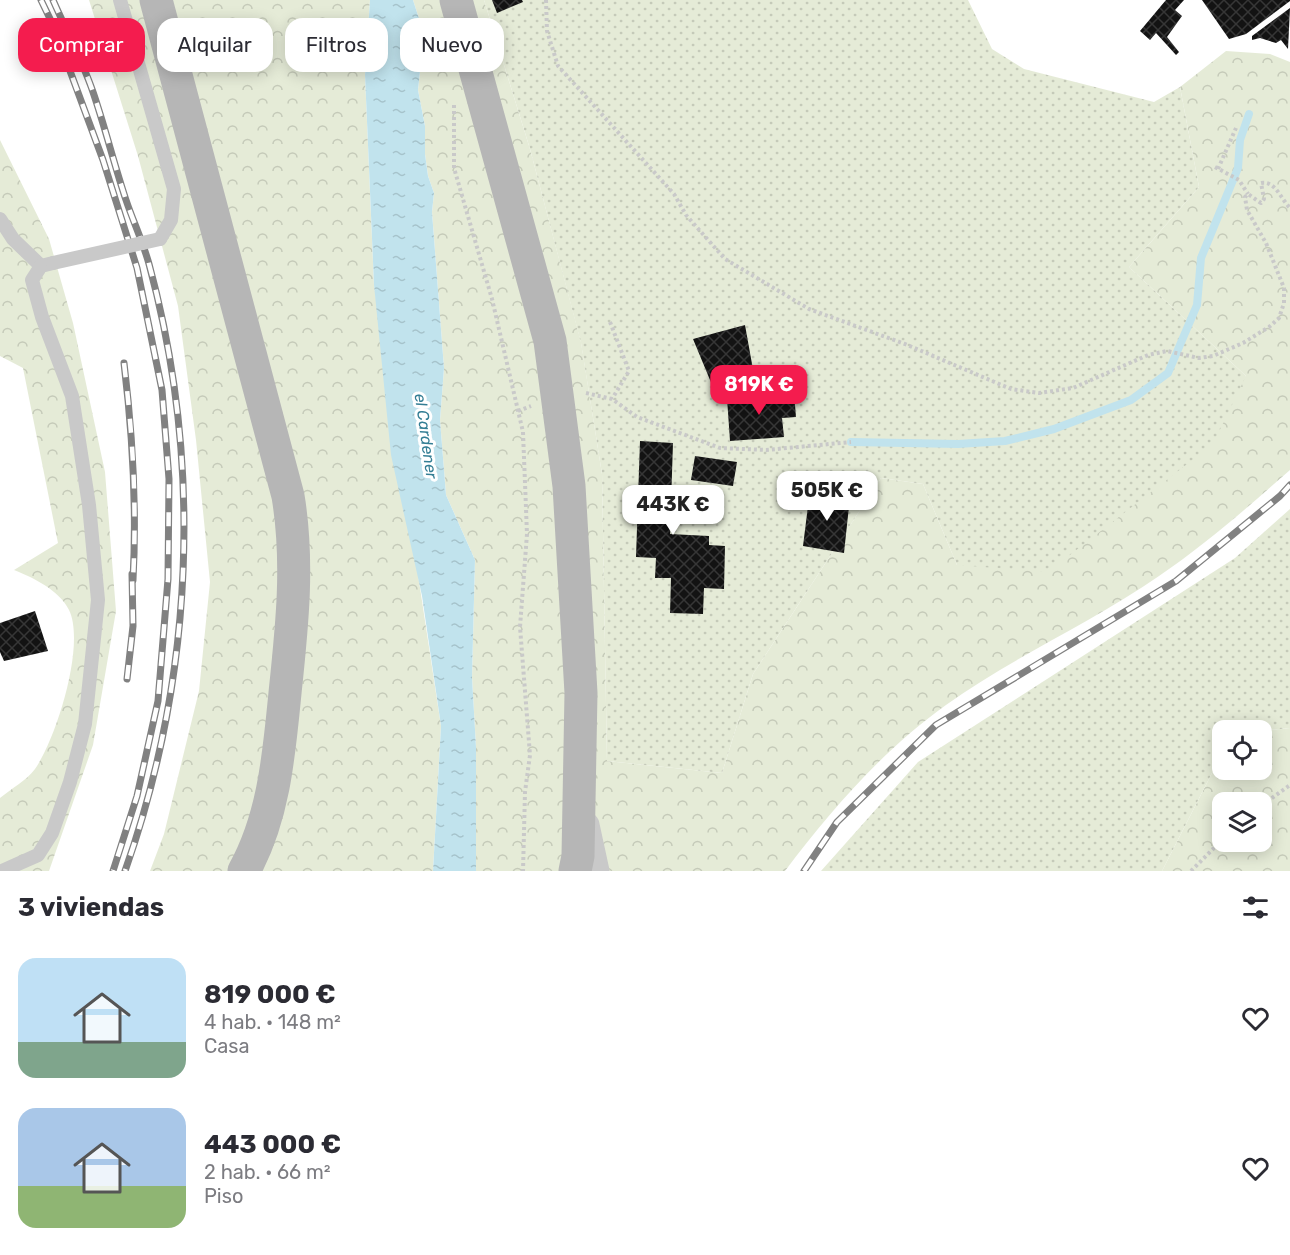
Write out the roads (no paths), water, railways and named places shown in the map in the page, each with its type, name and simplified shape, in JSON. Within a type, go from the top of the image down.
[{"type":"street","points":[[156,0],[288,496],[291,518],[294,599],[278,760],[262,828],[244,871]]},
{"type":"street","points":[[457,1],[550,341],[570,498],[581,693],[578,856],[575,871]]},
{"type":"street","points":[[579,797],[596,871]]},
{"type":"lane","points":[[32,871],[38,855],[52,833],[70,782],[85,724],[98,600],[89,505],[72,396],[42,316],[32,280],[47,265],[160,239],[171,220],[174,189],[120,0]]},
{"type":"lane","points":[[0,219],[13,239],[47,265]]},
{"type":"lane","points":[[2,871],[38,855]]},
{"type":"water","name":"el Cardener","points":[[370,0],[413,0],[419,18],[400,18],[400,72],[420,72],[418,90],[425,126],[425,154],[428,176],[434,193],[432,212],[444,368],[440,420],[446,495],[475,560],[472,677],[476,747],[476,871],[433,871],[441,726],[422,596],[391,455],[374,285],[365,75],[365,72],[388,72],[388,18],[369,18]]},
{"type":"waterway","points":[[851,442],[958,444],[1005,441],[1054,429],[1131,400],[1168,373],[1197,305],[1201,258],[1238,168],[1240,140],[1249,114]]},
{"type":"railway","points":[[41,0],[53,25],[103,160],[137,268],[162,390],[169,479],[168,579],[158,701],[137,796],[113,871]]},
{"type":"railway","points":[[53,0],[89,80],[126,200],[147,256],[166,339],[178,415],[183,492],[183,569],[177,646],[165,722],[148,797],[125,871]]},
{"type":"railway","points":[[124,363],[133,472],[135,525],[133,580]]},
{"type":"railway","points":[[804,871],[837,822],[936,725],[1176,581],[1280,496],[1290,485]]},
{"type":"railway","points":[[127,679],[133,626],[132,574]]}]
